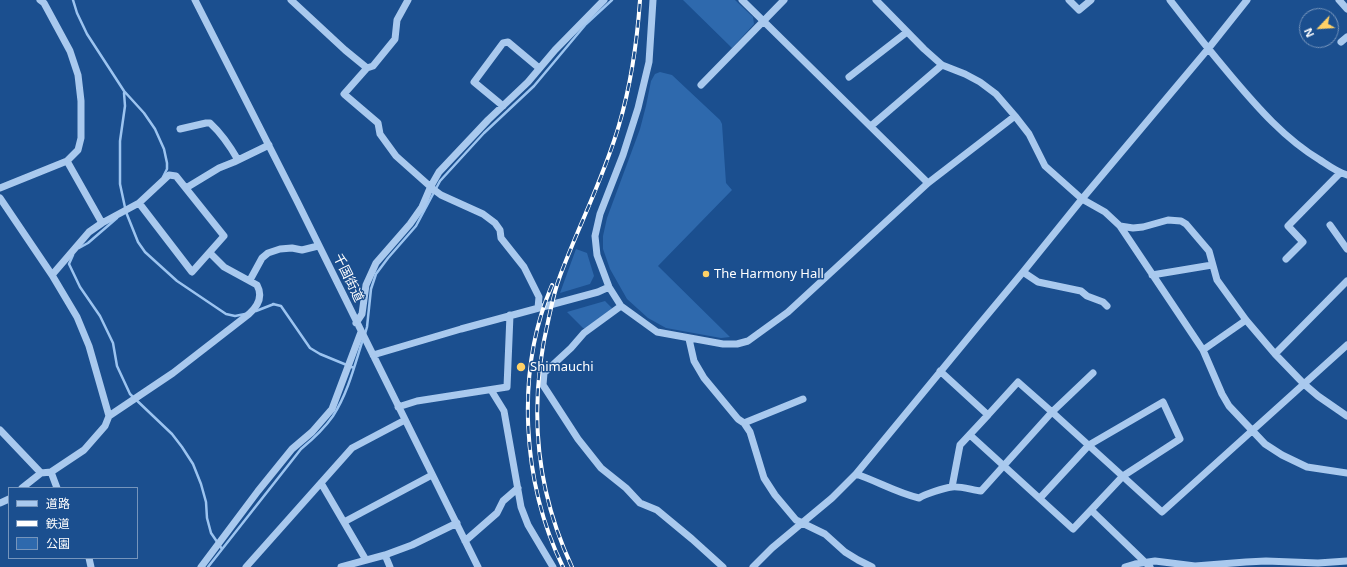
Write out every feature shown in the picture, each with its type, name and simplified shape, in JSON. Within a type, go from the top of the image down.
[{"type":"street","points":[[0,188],[67,161],[78,150],[81,138],[81,101],[78,74],[70,51],[44,3],[40,0]]},
{"type":"street","name":"千国街道","points":[[195,0],[478,567]]},
{"type":"street","points":[[291,0],[345,50],[367,68]]},
{"type":"street","points":[[408,0],[397,20],[395,39],[373,66],[367,68],[344,94],[378,122],[380,134],[396,156],[441,195],[483,214],[495,222],[500,230],[501,238],[524,267],[539,297],[538,308]]},
{"type":"street","points":[[356,323],[362,314],[366,285],[376,263],[410,224],[422,207],[434,189],[439,172],[488,120],[528,82],[555,50],[604,0]]},
{"type":"street","points":[[653,0],[649,62],[638,108],[623,155],[600,214],[595,236],[597,255],[609,287],[621,306],[657,332],[723,344],[737,344],[748,341],[788,312],[928,183],[1015,116]]},
{"type":"street","points":[[742,0],[928,183]]},
{"type":"street","points":[[701,85],[784,0]]},
{"type":"street","points":[[876,0],[942,65],[966,74],[996,94],[1030,134],[1045,166],[1082,198],[1105,212],[1120,226],[1203,350],[1222,394],[1229,406],[1265,444],[1282,455],[1307,467],[1347,473]]},
{"type":"street","points":[[1069,0],[1079,10],[1091,0]]},
{"type":"street","points":[[1170,0],[1208,49],[1256,105],[1308,153],[1344,174],[1288,226],[1303,242],[1286,260]]},
{"type":"street","points":[[753,567],[772,548],[832,498],[856,474],[940,371],[1024,272],[1082,198],[1208,49],[1247,0]]},
{"type":"street","points":[[1339,0],[1347,9]]},
{"type":"street","points":[[849,78],[907,32]]},
{"type":"street","points":[[503,106],[474,82],[503,42],[508,42],[539,68]]},
{"type":"street","points":[[871,126],[942,65]]},
{"type":"street","points":[[180,129],[210,123],[220,132],[238,160]]},
{"type":"street","points":[[186,188],[219,168],[269,146]]},
{"type":"street","points":[[67,161],[102,223]]},
{"type":"street","points":[[52,275],[89,232],[102,223],[139,203],[168,175],[176,176],[224,236],[192,272],[139,203]]},
{"type":"street","points":[[0,198],[52,275],[77,317],[87,340],[109,416]]},
{"type":"street","points":[[1120,226],[1133,228],[1143,227],[1168,220],[1181,221],[1186,224],[1209,251],[1217,280],[1246,320],[1275,354],[1304,384],[1318,396],[1347,416]]},
{"type":"street","points":[[1330,225],[1347,249]]},
{"type":"street","points":[[250,280],[262,258],[268,253],[280,249],[292,248],[302,250],[318,246]]},
{"type":"street","points":[[23,487],[41,473],[51,472],[84,450],[105,426],[109,416],[173,374],[256,308],[259,302],[260,290],[257,285],[224,266],[210,253]]},
{"type":"street","points":[[1152,275],[1212,265]]},
{"type":"street","points":[[1024,272],[1038,282],[1081,291],[1087,296],[1103,302],[1107,306]]},
{"type":"street","points":[[1275,354],[1347,281]]},
{"type":"street","points":[[373,356],[510,315],[598,292],[609,287]]},
{"type":"street","points":[[621,306],[584,333],[571,348],[544,373],[543,385],[578,440],[601,468],[626,488],[640,503],[656,510],[692,539],[723,567]]},
{"type":"street","points":[[398,407],[417,401],[507,387],[510,315]]},
{"type":"street","points":[[1203,350],[1246,320]]},
{"type":"street","points":[[201,567],[258,491],[292,449],[312,432],[332,409],[363,336]]},
{"type":"street","points":[[689,338],[694,361],[704,378],[738,419],[744,423],[750,432],[764,478],[774,495],[796,520],[825,534],[845,552],[872,567]]},
{"type":"street","points":[[952,487],[960,445],[1018,382],[1162,512],[1347,345]]},
{"type":"street","points":[[940,371],[988,415]]},
{"type":"street","points":[[856,474],[918,498],[928,493],[952,487],[981,491],[1052,412],[1093,373]]},
{"type":"street","points":[[492,390],[504,411],[521,507],[528,525],[553,567]]},
{"type":"street","points":[[744,423],[803,399]]},
{"type":"street","points":[[970,435],[1073,528],[1123,476],[1180,439],[1163,402],[1089,445],[1040,498]]},
{"type":"street","points":[[249,566],[352,448],[405,420]]},
{"type":"street","points":[[0,430],[41,473]]},
{"type":"street","points":[[51,472],[57,487]]},
{"type":"street","points":[[344,522],[432,474]]},
{"type":"street","points":[[321,484],[366,560]]},
{"type":"street","points":[[465,541],[497,513],[503,501],[518,488]]},
{"type":"street","points":[[1091,510],[1148,565]]},
{"type":"street","points":[[341,567],[385,555],[412,545],[457,523]]},
{"type":"street","points":[[385,555],[390,567]]},
{"type":"street","points":[[1125,567],[1134,564],[1148,565],[1155,561],[1195,566],[1266,561],[1318,563],[1347,561]]},
{"type":"green space","points":[[683,0],[735,0],[753,17],[754,24],[732,48]]},
{"type":"green space","points":[[660,72],[672,75],[720,120],[722,124],[726,183],[732,190],[658,266],[730,337],[721,338],[666,328],[648,318],[627,299],[610,269],[603,249],[603,236],[607,218],[640,129],[651,81],[655,74]]},
{"type":"green space","points":[[576,249],[587,253],[594,276],[590,284],[560,293]]},
{"type":"green space","points":[[605,301],[612,308],[610,313],[586,329],[583,328],[567,312]]},
{"type":"waterway","points":[[73,0],[77,13],[87,34],[124,91],[144,113],[155,129],[164,149],[167,163],[167,169],[163,177]]},
{"type":"waterway","points":[[365,334],[371,289],[376,274],[416,226],[440,181],[484,133],[534,86],[586,24],[612,0]]},
{"type":"waterway","points":[[124,93],[125,106],[120,141],[120,184],[126,212],[138,242],[145,252],[177,281],[226,314],[235,316],[245,314]]},
{"type":"waterway","points":[[79,248],[88,243],[117,218]]},
{"type":"waterway","points":[[73,255],[69,264],[80,287],[100,316],[113,343],[117,366],[130,394],[172,434],[193,464],[206,502],[207,518],[211,533],[222,549]]},
{"type":"waterway","points":[[256,311],[273,304],[281,306],[310,348],[320,354],[354,368]]},
{"type":"waterway","points":[[208,567],[301,449],[318,434],[333,416],[347,388],[363,339]]},
{"type":"railway","points":[[572,567],[559,537],[549,506],[542,475],[538,444],[538,381],[542,349],[557,286],[567,257],[599,182],[619,125],[633,63],[640,0]]},
{"type":"railway","points":[[552,285],[540,318],[532,354],[528,390],[528,427],[532,464],[539,500],[549,534],[563,567]]},
{"type":"place","name":"The Harmony Hall","points":[[706,274]]},
{"type":"place","name":"Shimauchi","points":[[521,367]]}]
